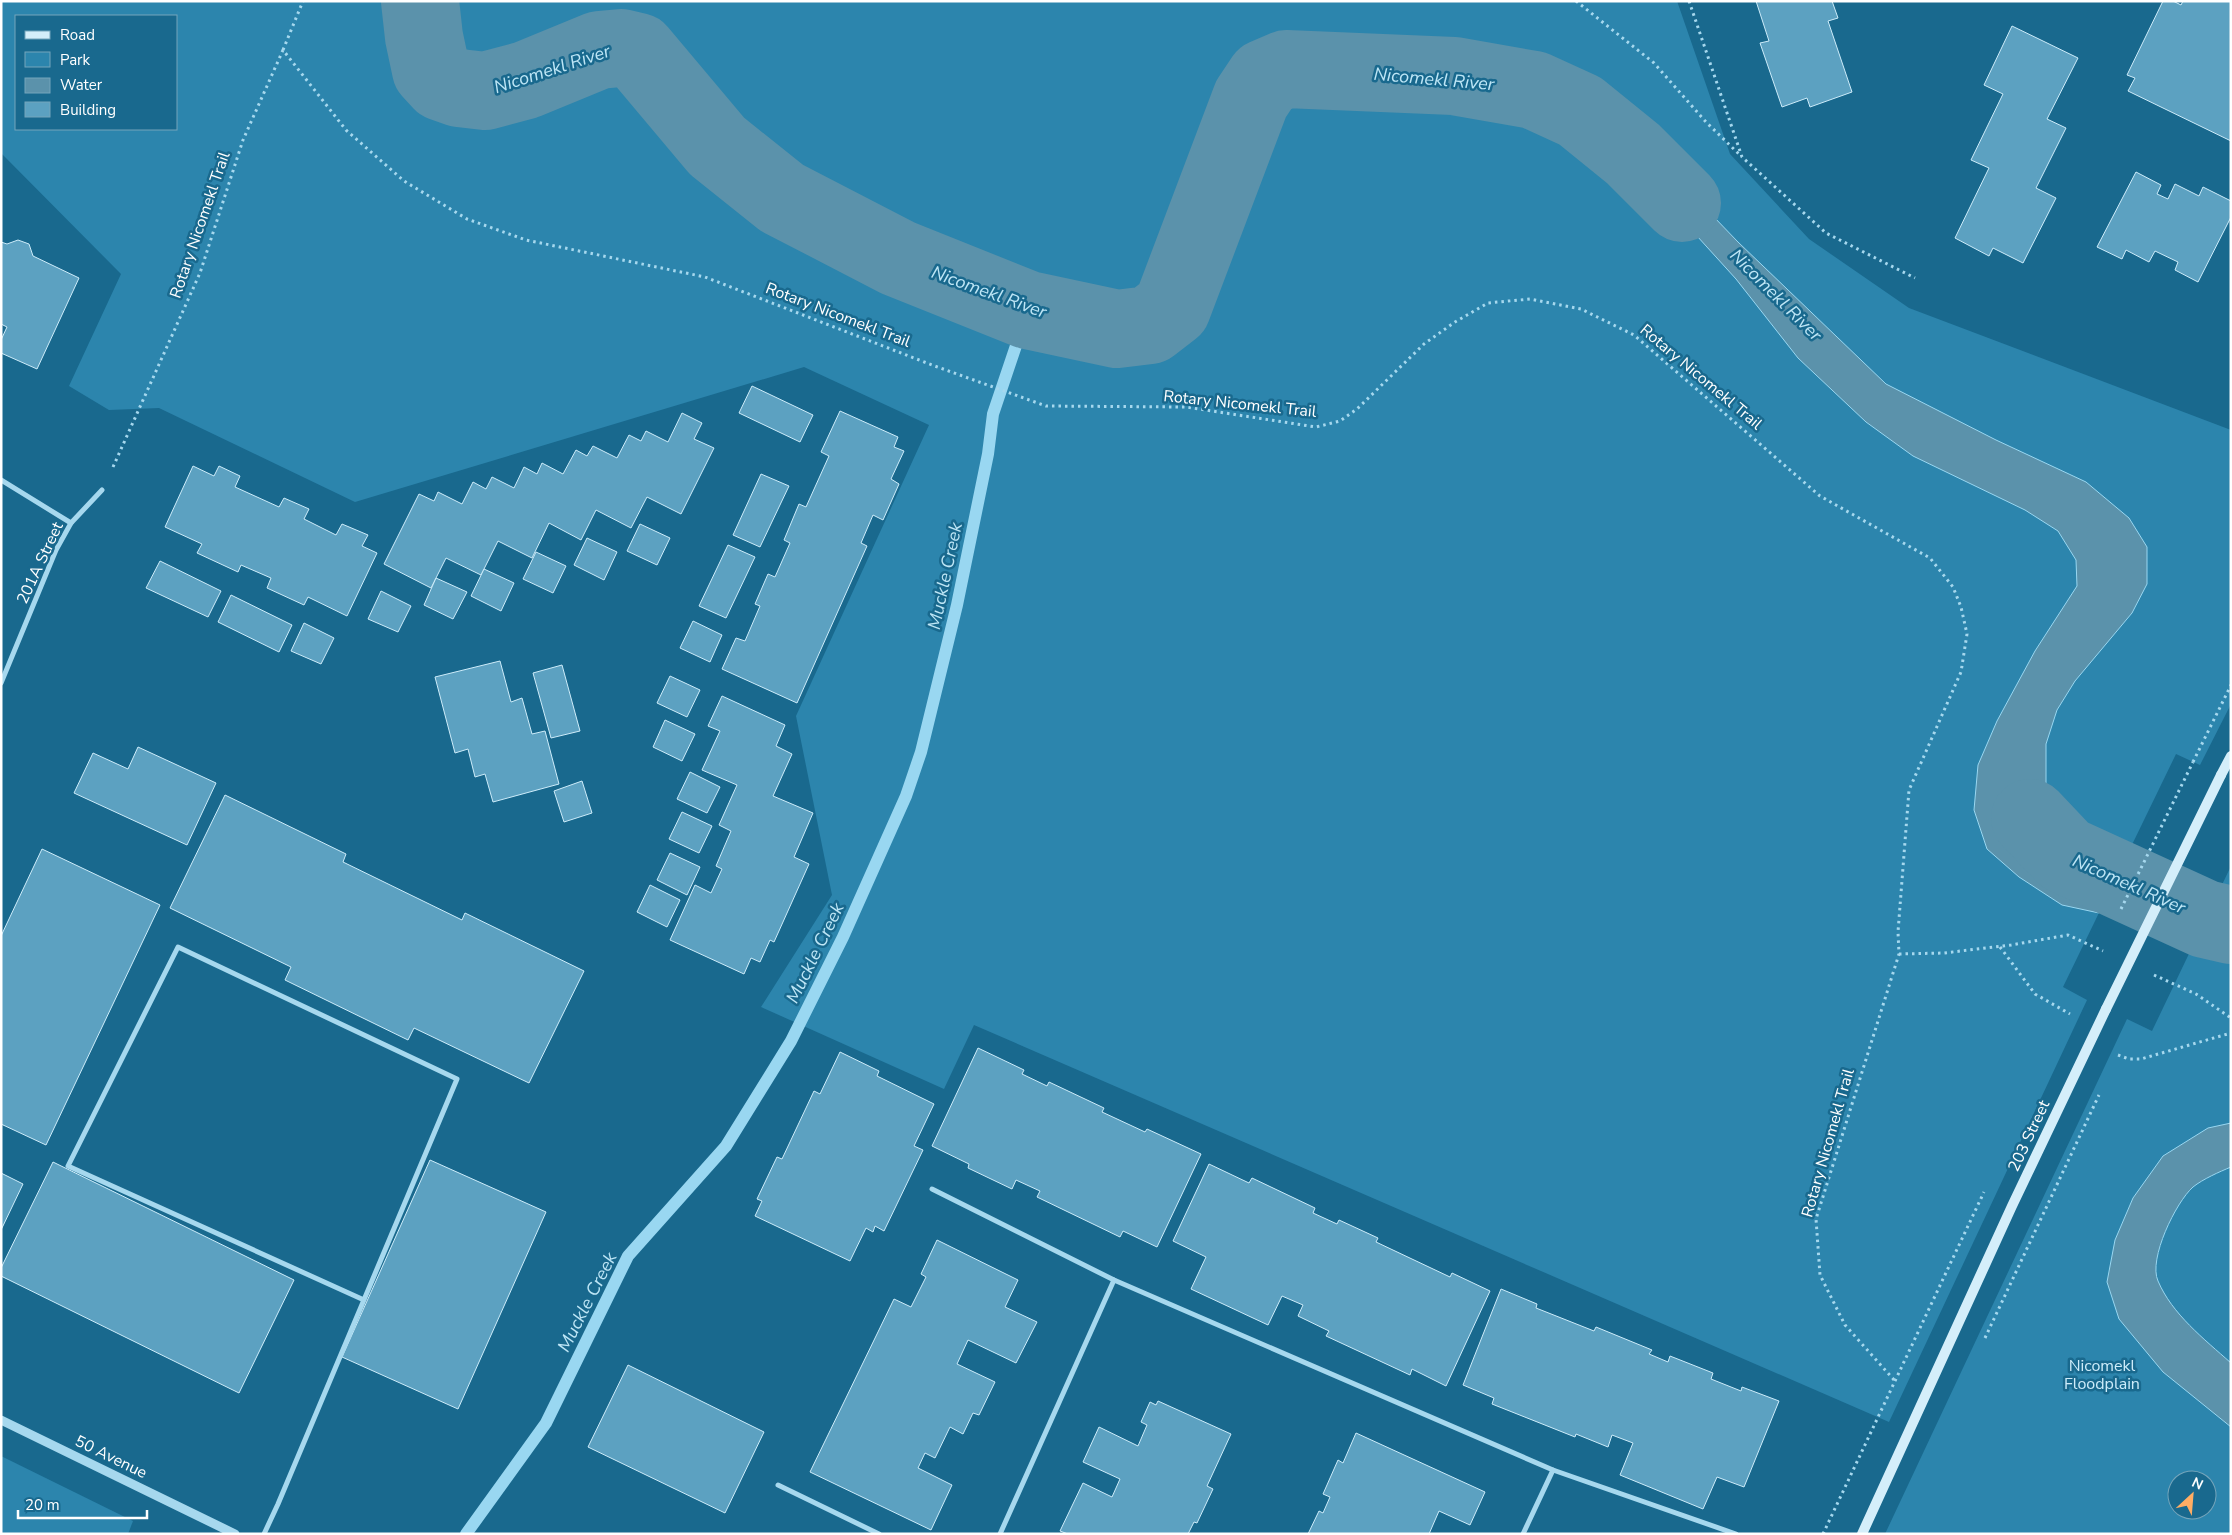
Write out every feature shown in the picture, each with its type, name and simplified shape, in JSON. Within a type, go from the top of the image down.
[{"type":"main road","name":"203 Street","points":[[1862,1534],[2012,1206],[2106,1009],[2231,756]]},
{"type":"street","points":[[1,480],[71,523]]},
{"type":"street","name":"201A Street","points":[[1,683],[56,550],[71,523],[102,490]]},
{"type":"street","points":[[264,1534],[364,1300],[457,1079],[178,947],[68,1166],[364,1300]]},
{"type":"street","points":[[932,1189],[1114,1280],[1554,1470],[1736,1534]]},
{"type":"street","points":[[1000,1534],[1114,1280]]},
{"type":"street","name":"50 Avenue","points":[[1,1420],[236,1534]]},
{"type":"street","points":[[1523,1534],[1554,1470]]},
{"type":"street","points":[[778,1485],[878,1534]]},
{"type":"path","name":"Rotary Nicomekl Trail","points":[[102,490],[200,273],[243,140],[303,1]]},
{"type":"path","points":[[1576,1],[1654,63],[1706,122],[1826,233],[1915,278]]},
{"type":"path","points":[[1689,1],[1742,157]]},
{"type":"path","name":"Rotary Nicomekl Trail","points":[[283,50],[346,130],[404,181],[467,219],[526,240],[705,277],[932,365],[1046,406],[1186,407],[1316,427],[1340,421],[1358,409],[1424,344],[1455,322],[1488,303],[1530,299],[1581,309],[1634,335],[1820,496],[1930,558],[1953,587],[1961,607],[1967,634],[1960,672],[1910,790],[1898,932],[1899,954],[1816,1218],[1820,1275],[1845,1325],[1894,1381]]},
{"type":"path","points":[[2117,918],[2231,685]]},
{"type":"path","points":[[1899,954],[1944,953],[2068,935]]},
{"type":"path","points":[[2100,952],[2104,944]]},
{"type":"path","points":[[2000,946],[2036,994],[2070,1014]]},
{"type":"path","points":[[2066,1023],[2073,1008]]},
{"type":"path","points":[[2118,1055],[2129,1059],[2142,1059],[2231,1033]]},
{"type":"path","points":[[2114,1064],[2122,1046]]},
{"type":"path","points":[[1983,1344],[2101,1091]]},
{"type":"path","points":[[1823,1534],[1988,1184]]},
{"type":"green space","points":[[1,1],[1677,1],[1730,154],[1809,239],[1909,308],[2231,430],[2231,704],[2200,765],[2176,754],[2063,987],[2087,1000],[1889,1422],[974,1025],[944,1089],[761,1007],[832,895],[796,716],[929,425],[804,367],[355,502],[159,408],[109,410],[69,386],[121,274],[1,153]]},
{"type":"green space","name":"Nicomekl Floodplain","points":[[2231,866],[2231,1534],[1885,1534],[2127,1019],[2152,1031]]},
{"type":"green space","points":[[1,1456],[133,1521],[128,1534],[1,1534]]},
{"type":"water","points":[[1609,108],[1738,242],[1886,384],[1996,440],[2086,482],[2129,518],[2147,547],[2147,584],[2132,613],[2075,681],[2057,710],[2046,744],[2046,785],[2061,822],[2090,846],[2124,861],[2099,913],[2062,905],[2019,877],[1987,849],[1974,810],[1978,765],[1997,721],[2035,651],[2077,586],[2076,560],[2058,531],[2025,510],[1913,456],[1866,422],[1798,358],[1736,279],[1658,193],[1602,139]]},
{"type":"water","points":[[2218,892],[2231,896],[2231,954],[2194,943]]},
{"type":"water","points":[[2231,1123],[2231,1167],[2201,1181],[2186,1194],[2165,1231],[2157,1259],[2156,1271],[2158,1281],[2164,1293],[2180,1315],[2231,1363],[2231,1427],[2163,1372],[2119,1319],[2107,1282],[2115,1240],[2133,1198],[2163,1156],[2208,1128]]},
{"type":"pier","points":[[2126,859],[2127,862],[2101,914],[2098,915]]},
{"type":"pier","points":[[2219,890],[2193,945],[2192,942],[2203,917],[2216,891]]},
{"type":"building","points":[[1756,1],[1832,1],[1838,18],[1828,21],[1852,92],[1810,107],[1807,98],[1782,107],[1760,43],[1769,41]]},
{"type":"building","points":[[2163,1],[2173,1],[2181,5],[2183,1],[2231,1],[2231,141],[2128,91],[2135,78],[2127,75]]},
{"type":"building","points":[[2012,26],[2078,58],[2047,119],[2066,128],[2036,188],[2056,198],[2023,263],[1993,248],[1989,256],[1955,238],[1989,168],[1971,160],[2003,94],[1984,85]]},
{"type":"building","points":[[2136,172],[2161,185],[2157,194],[2168,199],[2175,184],[2199,196],[2203,187],[2231,201],[2231,217],[2198,282],[2175,270],[2178,262],[2155,251],[2149,262],[2126,250],[2122,259],[2097,247]]},
{"type":"building","points":[[18,240],[29,244],[33,256],[79,278],[37,369],[1,353],[1,340],[7,327],[1,324],[1,242],[7,244]]},
{"type":"building","points":[[752,386],[813,415],[800,442],[739,413]]},
{"type":"building","points":[[840,411],[898,437],[894,447],[904,451],[891,479],[899,484],[883,520],[873,515],[861,543],[867,546],[797,703],[722,669],[736,638],[745,641],[760,606],[755,604],[768,574],[775,577],[790,543],[784,540],[799,504],[806,507],[829,456],[821,452]]},
{"type":"building","points":[[682,413],[702,423],[694,439],[714,448],[681,514],[647,497],[631,528],[596,510],[581,540],[549,523],[532,558],[498,541],[481,575],[446,558],[431,588],[384,564],[419,494],[434,501],[438,492],[462,504],[473,482],[486,489],[492,477],[514,488],[524,467],[537,474],[542,463],[563,474],[576,450],[587,456],[593,446],[617,458],[629,435],[641,441],[646,431],[668,442]]},
{"type":"building","points":[[193,466],[214,476],[219,466],[240,476],[235,487],[279,507],[284,498],[309,509],[304,519],[336,535],[342,524],[368,535],[362,546],[377,553],[347,616],[308,597],[304,605],[267,588],[271,578],[241,565],[238,572],[197,553],[202,544],[165,527]]},
{"type":"building","points":[[761,474],[789,486],[760,547],[733,535]]},
{"type":"building","points":[[640,524],[670,538],[657,565],[627,551]]},
{"type":"building","points":[[587,538],[617,552],[604,580],[574,565]]},
{"type":"building","points":[[728,545],[755,557],[726,618],[699,606]]},
{"type":"building","points":[[536,552],[566,566],[553,593],[523,579]]},
{"type":"building","points":[[160,561],[221,591],[208,617],[146,588]]},
{"type":"building","points":[[484,569],[514,583],[501,611],[471,596]]},
{"type":"building","points":[[436,578],[467,592],[453,619],[424,605]]},
{"type":"building","points":[[381,591],[411,606],[398,632],[368,619]]},
{"type":"building","points":[[231,595],[292,625],[279,652],[218,622]]},
{"type":"building","points":[[693,621],[722,635],[710,662],[680,648]]},
{"type":"building","points":[[304,623],[334,638],[321,664],[291,651]]},
{"type":"building","points":[[500,661],[511,702],[522,698],[532,734],[545,731],[559,784],[493,802],[485,774],[475,777],[468,749],[455,753],[435,677]]},
{"type":"building","points":[[562,665],[580,731],[551,738],[533,673]]},
{"type":"building","points":[[670,676],[700,690],[687,717],[657,703]]},
{"type":"building","points":[[722,696],[785,725],[776,746],[792,754],[773,796],[813,813],[794,857],[809,864],[774,942],[770,940],[760,962],[751,958],[744,974],[670,940],[695,885],[711,893],[722,869],[716,866],[731,831],[719,825],[737,785],[702,770],[720,731],[708,726]]},
{"type":"building","points":[[665,720],[695,734],[682,761],[653,747]]},
{"type":"building","points":[[138,747],[216,783],[187,845],[74,793],[93,753],[128,769]]},
{"type":"building","points":[[690,772],[720,787],[707,813],[677,799]]},
{"type":"building","points":[[582,781],[592,813],[564,822],[554,791]]},
{"type":"building","points":[[225,795],[346,854],[343,862],[462,920],[465,913],[584,971],[529,1083],[414,1028],[408,1040],[285,980],[291,967],[170,908]]},
{"type":"building","points":[[682,812],[712,826],[699,853],[669,839]]},
{"type":"building","points":[[42,849],[160,905],[46,1145],[1,1124],[1,936]]},
{"type":"building","points":[[670,853],[700,867],[687,895],[657,880]]},
{"type":"building","points":[[650,885],[680,900],[667,927],[637,912]]},
{"type":"building","points":[[978,1048],[1024,1070],[1022,1074],[1047,1086],[1049,1082],[1104,1108],[1102,1112],[1145,1132],[1147,1129],[1201,1154],[1157,1247],[1123,1231],[1120,1237],[1037,1197],[1040,1191],[1016,1180],[1012,1189],[968,1168],[969,1164],[932,1146]]},
{"type":"building","points":[[840,1052],[879,1071],[877,1076],[934,1104],[914,1146],[923,1150],[884,1231],[875,1226],[873,1232],[866,1228],[850,1261],[755,1216],[762,1201],[757,1199],[777,1157],[782,1159],[814,1091],[820,1094]]},
{"type":"building","points":[[430,1160],[546,1212],[458,1409],[342,1357]]},
{"type":"building","points":[[53,1162],[294,1280],[239,1393],[1,1276],[1,1268]]},
{"type":"building","points":[[1209,1164],[1249,1183],[1252,1178],[1315,1208],[1313,1213],[1337,1224],[1339,1220],[1378,1238],[1376,1242],[1450,1277],[1452,1273],[1490,1291],[1446,1386],[1412,1369],[1410,1375],[1326,1336],[1329,1331],[1298,1316],[1303,1305],[1282,1296],[1268,1325],[1191,1289],[1206,1257],[1173,1241]]},
{"type":"building","points":[[1,1173],[23,1184],[1,1230]]},
{"type":"building","points":[[937,1240],[1018,1280],[1005,1307],[1037,1322],[1016,1363],[968,1340],[957,1364],[995,1382],[979,1415],[973,1413],[963,1434],[950,1427],[935,1458],[925,1453],[918,1468],[952,1485],[931,1530],[810,1472],[894,1299],[911,1307],[926,1277],[921,1274]]},
{"type":"building","points":[[1501,1289],[1537,1304],[1536,1308],[1594,1331],[1596,1327],[1652,1350],[1649,1354],[1668,1362],[1670,1356],[1713,1373],[1711,1379],[1741,1391],[1742,1387],[1779,1401],[1744,1487],[1717,1477],[1703,1509],[1620,1475],[1633,1443],[1612,1435],[1608,1447],[1576,1434],[1575,1437],[1492,1404],[1494,1398],[1463,1385]]},
{"type":"building","points":[[628,1365],[764,1432],[725,1513],[588,1447]]},
{"type":"building","points":[[1158,1401],[1231,1434],[1207,1486],[1213,1489],[1197,1523],[1194,1522],[1188,1534],[1068,1534],[1060,1531],[1083,1483],[1112,1497],[1120,1479],[1083,1462],[1099,1427],[1138,1446],[1147,1425],[1141,1422],[1150,1402],[1156,1405]]},
{"type":"building","points":[[1356,1433],[1485,1492],[1470,1525],[1439,1511],[1429,1534],[1308,1534],[1319,1511],[1323,1513],[1330,1497],[1323,1494],[1338,1460],[1343,1463]]},
{"type":"waterway","name":"Nicomekl River","points":[[420,1],[424,37],[431,70],[442,82],[459,88],[485,91],[526,80],[599,50],[621,48],[638,52],[717,146],[782,198],[898,258],[1028,310],[1117,329],[1150,325],[1172,308],[1251,99],[1265,78],[1286,69],[1454,76],[1534,90],[1580,111],[1633,154],[1682,203]]},
{"type":"waterway","name":"Muckle Creek","points":[[466,1534],[546,1423],[628,1256],[726,1146],[791,1041],[843,937],[906,796],[921,752],[957,605],[988,454],[993,414],[1028,310]]},
{"type":"waterway","name":"Nicomekl River","points":[[2030,818],[2065,855],[2205,919],[2231,925]]}]
